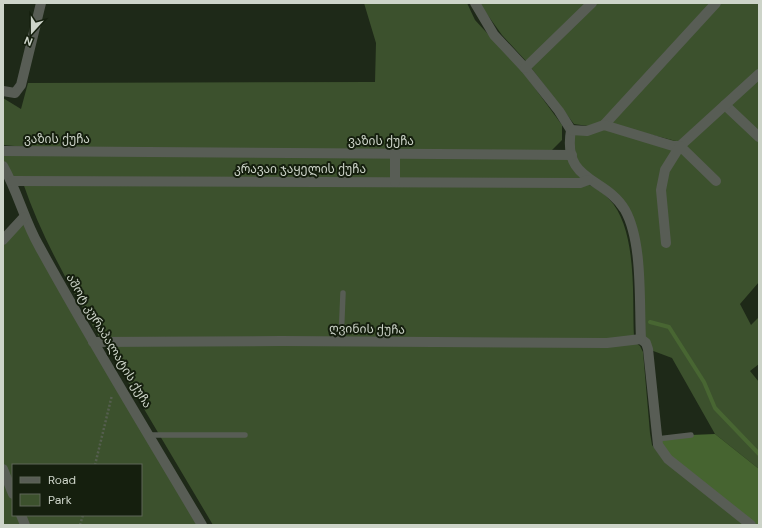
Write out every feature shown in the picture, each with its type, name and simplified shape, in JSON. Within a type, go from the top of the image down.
[{"type":"street","points":[[3,91],[15,93],[21,85],[42,3]]},
{"type":"street","points":[[475,3],[494,35],[525,68],[559,111],[571,130],[569,145],[581,173],[588,180],[600,186],[615,197],[631,224],[638,260],[641,339],[646,343],[648,349],[658,445],[668,459],[751,525]]},
{"type":"street","points":[[525,68],[592,3]]},
{"type":"street","points":[[604,126],[716,3]]},
{"type":"street","points":[[666,243],[661,190],[665,170],[680,146],[759,74]]},
{"type":"street","points":[[725,105],[759,137]]},
{"type":"street","points":[[571,130],[586,130],[604,126],[673,146],[680,146],[716,181]]},
{"type":"street","name":"ვაზის ქუჩა","points":[[3,151],[572,155]]},
{"type":"street","points":[[395,154],[395,182]]},
{"type":"street","name":"აშოტ კურაპალატის ქუჩა","points":[[3,166],[12,181],[24,217],[37,244],[93,342],[202,525]]},
{"type":"street","name":"კრავაი ჯაყელის ქუჩა","points":[[12,181],[580,183],[588,180]]},
{"type":"street","points":[[3,240],[24,217]]},
{"type":"street","name":"ღვინის ქუჩა","points":[[93,342],[341,341],[608,343],[641,339]]},
{"type":"street","points":[[3,469],[12,492]]},
{"type":"lane","points":[[341,341],[343,293]]},
{"type":"lane","points":[[149,435],[245,435]]},
{"type":"lane","points":[[657,439],[691,435]]},
{"type":"path","points":[[95,464],[116,379]]},
{"type":"green space","points":[[364,3],[467,3],[475,20],[523,72],[562,125],[562,140],[552,150],[49,149],[3,145],[3,98],[21,109],[28,83],[375,82],[376,43]]},
{"type":"green space","points":[[479,3],[759,3],[759,282],[740,304],[751,325],[759,317],[759,364],[750,371],[759,382],[759,469],[715,434],[672,358],[648,349],[631,224],[600,186],[583,182],[600,191],[609,199],[618,212],[625,228],[632,265],[634,337],[602,340],[101,340],[48,244],[23,183],[12,181],[3,166],[3,151],[571,155],[571,130],[604,125],[680,142],[601,122],[588,126],[574,124],[526,61],[502,35]]},
{"type":"green space","points":[[24,217],[202,525],[3,525],[3,240]]},
{"type":"green space","points":[[636,343],[640,346],[643,352],[652,445],[662,458],[745,525],[213,525],[106,345]]},
{"type":"green space","points":[[715,434],[759,469],[759,525],[751,525],[668,459],[657,439]]},
{"type":"waterway","points":[[650,322],[669,327],[704,382],[715,408],[759,454]]}]
